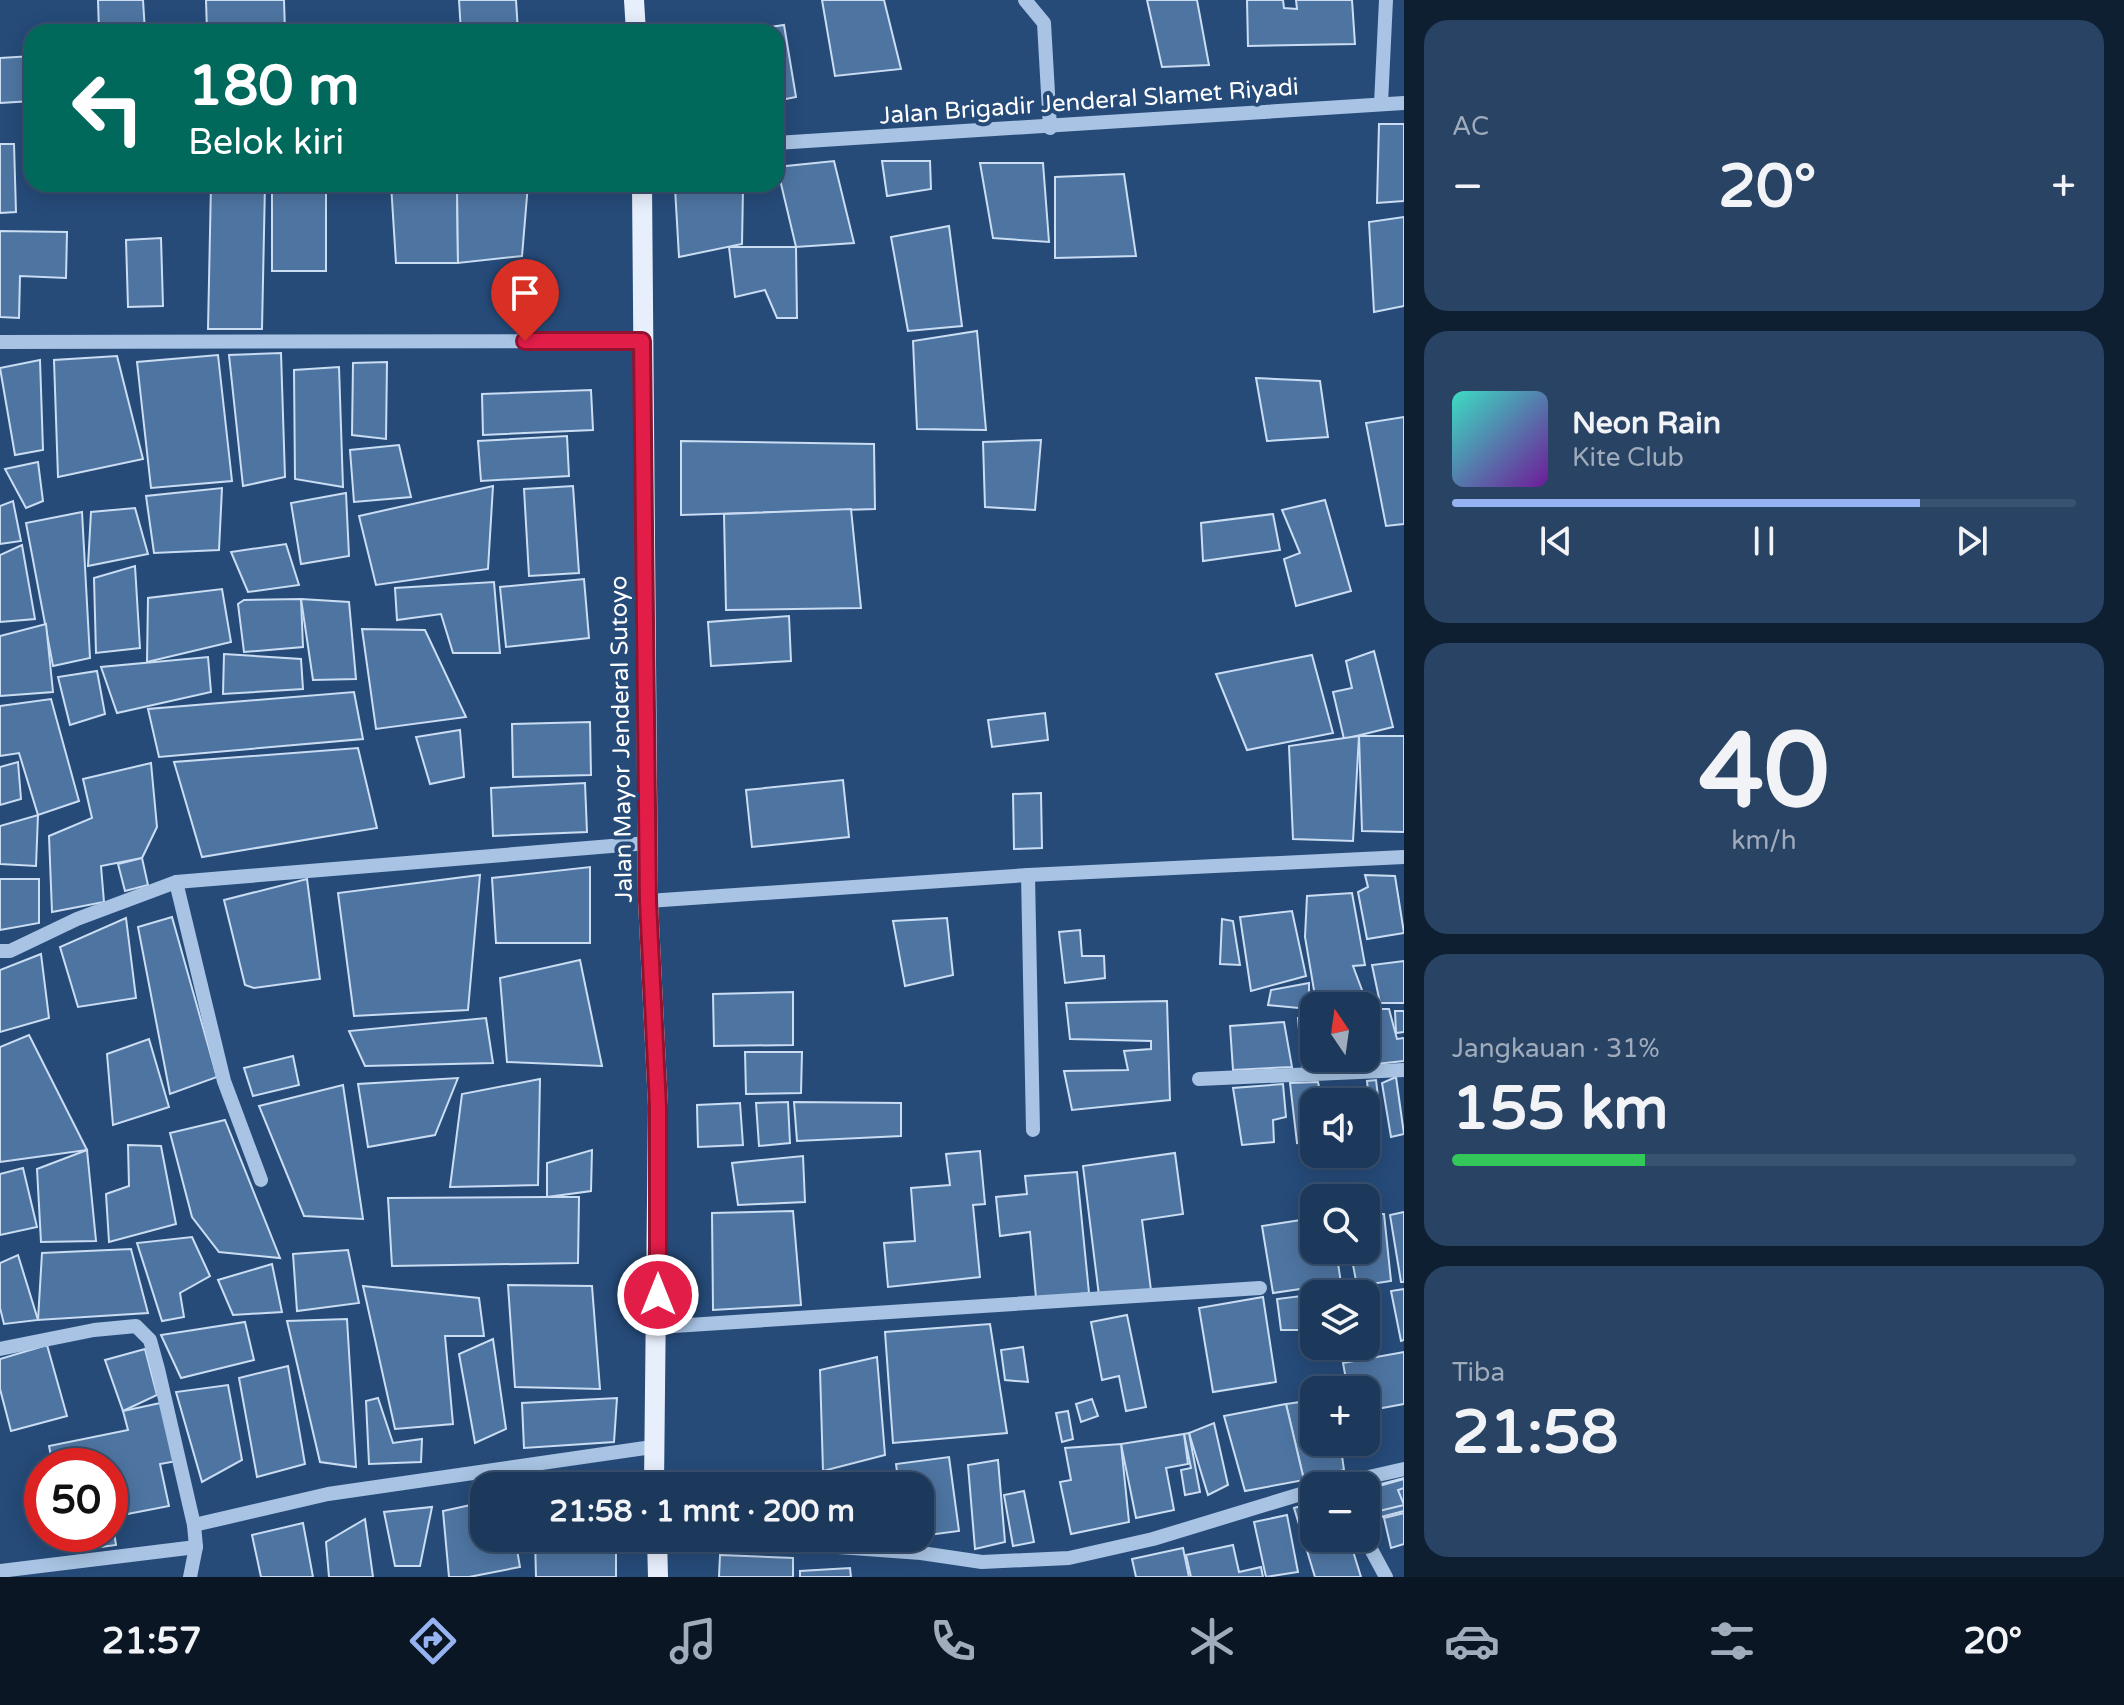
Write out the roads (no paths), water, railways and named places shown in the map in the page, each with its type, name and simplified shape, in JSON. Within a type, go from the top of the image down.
[{"type":"main road","points":[[634,0],[636,24]]},
{"type":"main road","name":"Jalan Mayor Jenderal Sutoyo","points":[[642,192],[648,901],[658,1106],[658,1327],[653,1472]]},
{"type":"main road","points":[[657,1552],[658,1577]]},
{"type":"street","points":[[1025,0],[1044,23],[1050,128]]},
{"type":"street","points":[[1381,104],[1386,0]]},
{"type":"street","name":"Jalan Brigadir Jenderal Slamet Riyadi","points":[[784,143],[1050,128],[1404,103]]},
{"type":"street","points":[[0,342],[642,341]]},
{"type":"street","points":[[0,951],[10,951],[77,919],[176,882],[648,843]]},
{"type":"street","points":[[648,901],[1028,875],[1404,857]]},
{"type":"street","points":[[1028,875],[1033,1130]]},
{"type":"street","points":[[176,882],[224,1081],[261,1180]]},
{"type":"street","points":[[1199,1079],[1404,1070]]},
{"type":"street","points":[[658,1327],[1260,1288]]},
{"type":"street","points":[[0,1349],[94,1330],[136,1326],[150,1340],[194,1525],[196,1547],[190,1577]]},
{"type":"street","points":[[194,1525],[328,1494],[652,1447]]},
{"type":"street","points":[[1380,1475],[1404,1469]]},
{"type":"street","points":[[907,1552],[982,1562],[1069,1558],[1153,1539],[1300,1494]]},
{"type":"street","points":[[0,1571],[196,1547]]},
{"type":"street","points":[[1373,1552],[1386,1577]]}]
